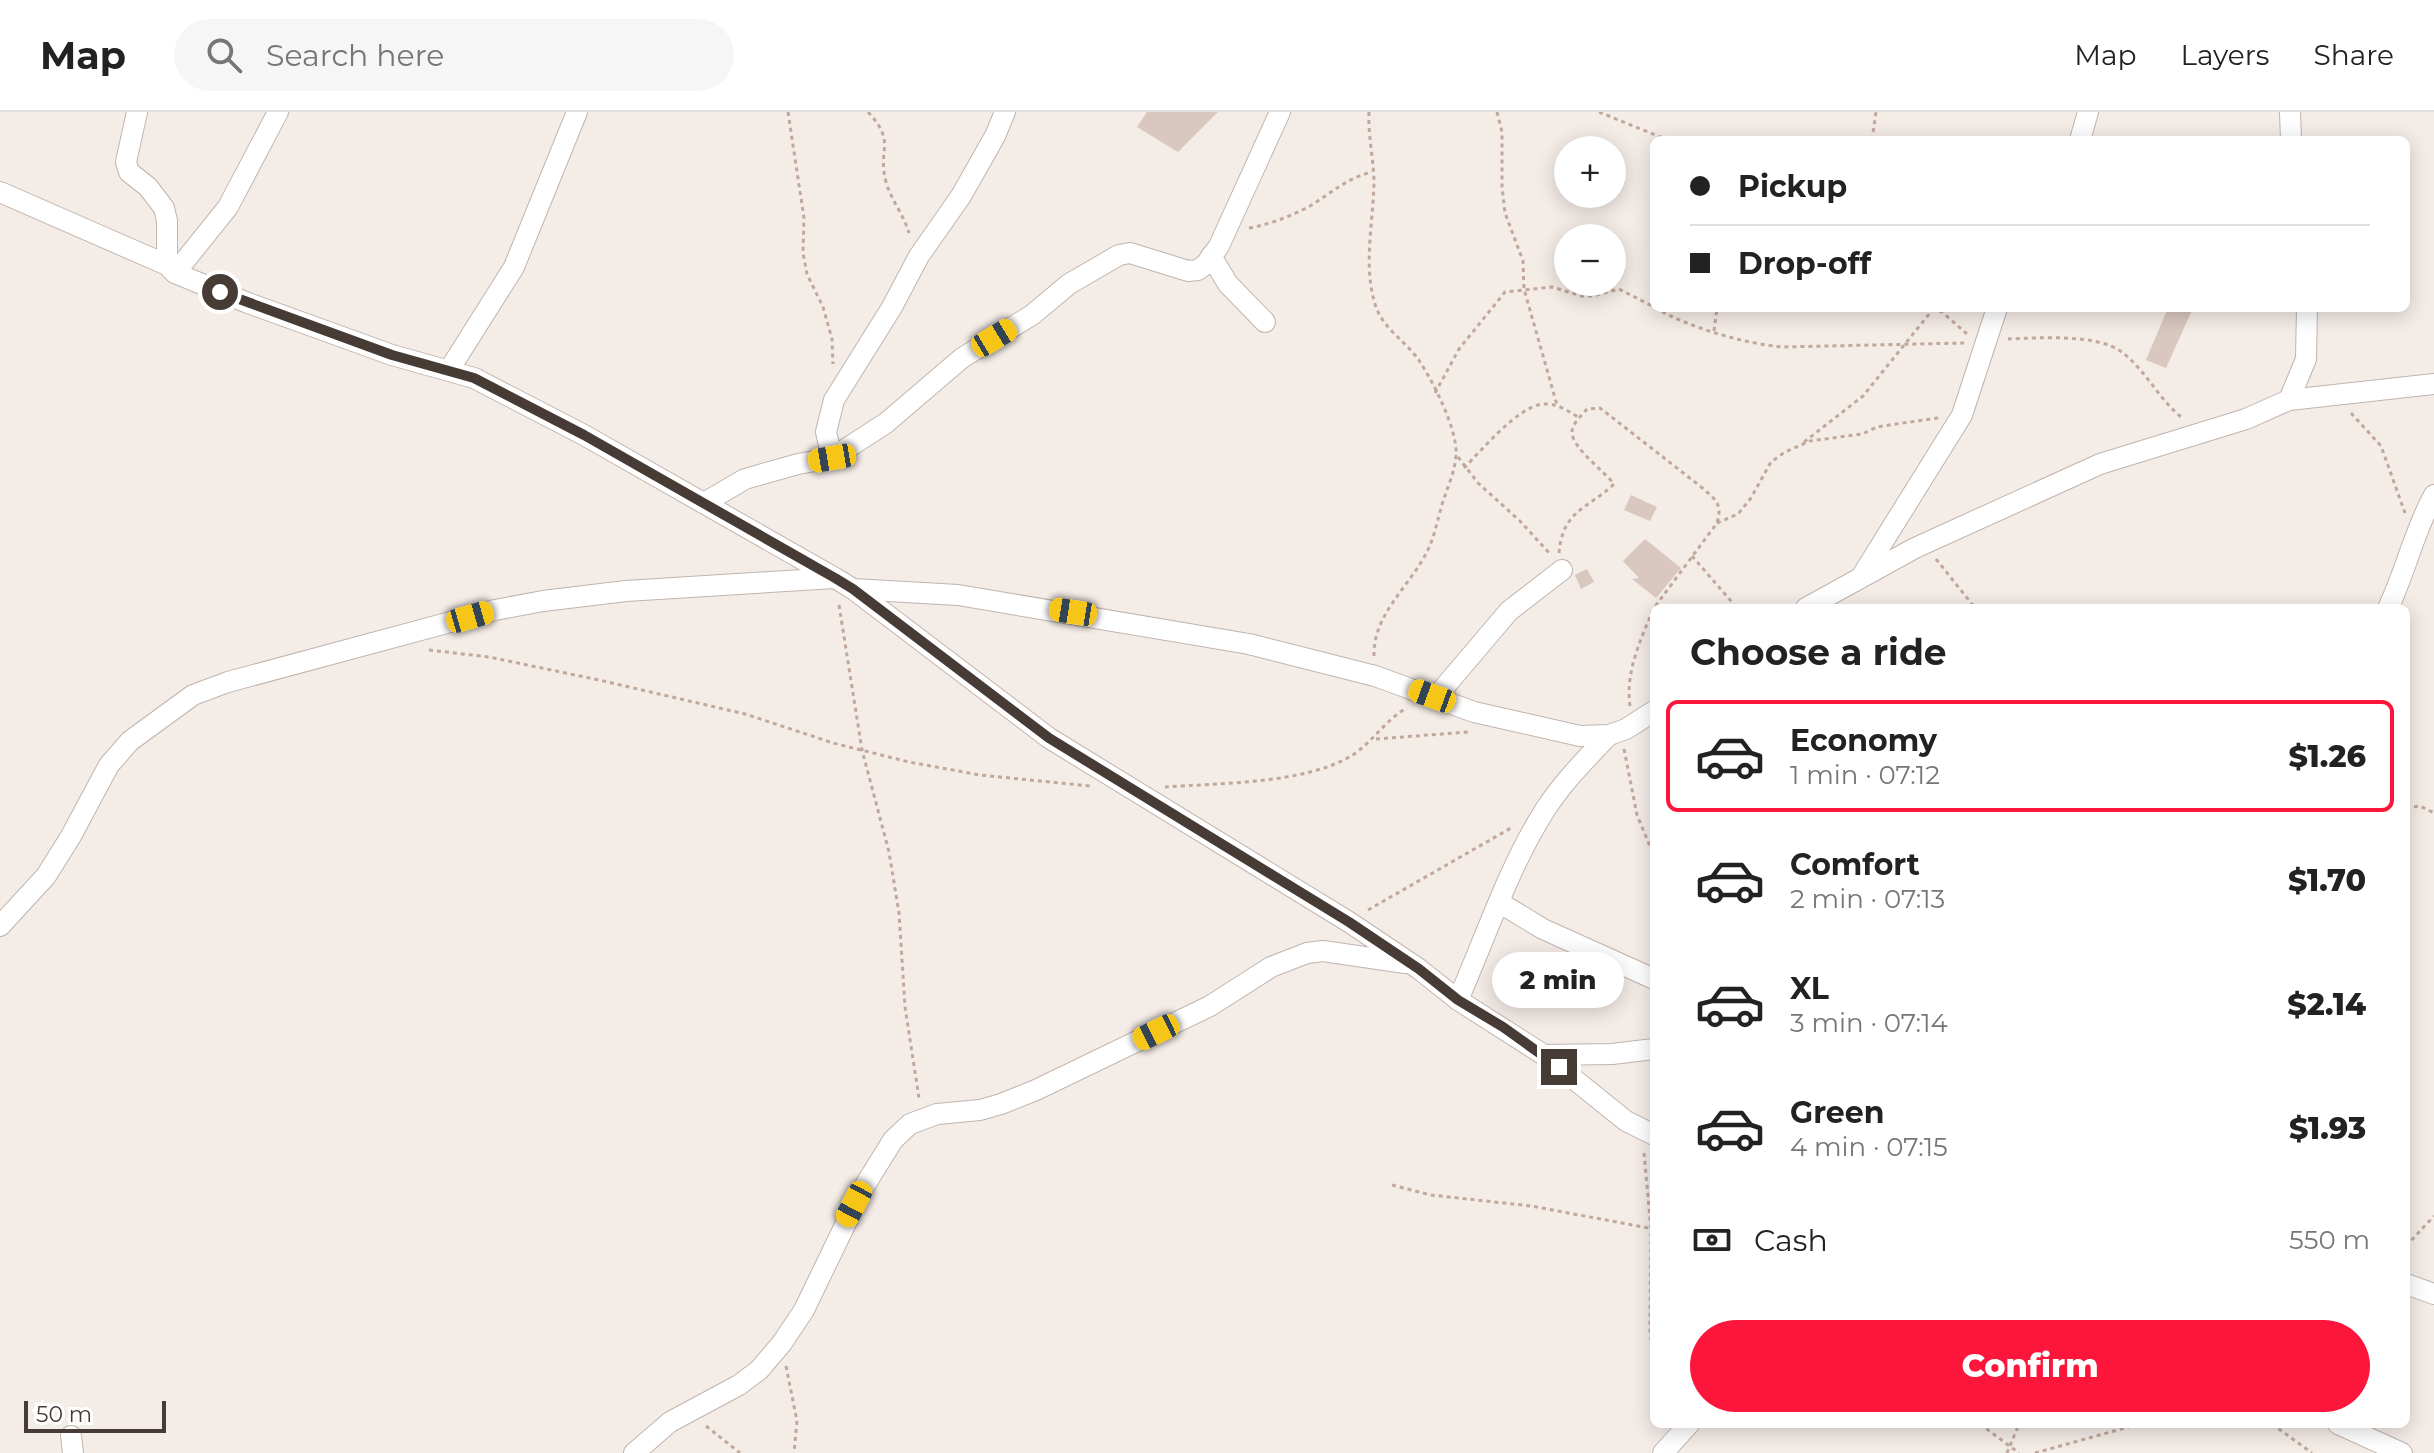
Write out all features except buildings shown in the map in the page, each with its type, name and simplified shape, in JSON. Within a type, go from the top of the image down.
[{"type":"street","points":[[137,112],[126,162],[129,172],[148,187],[164,208],[171,269]]},
{"type":"street","points":[[171,269],[228,207],[278,112]]},
{"type":"street","points":[[449,370],[514,267],[577,112]]},
{"type":"street","points":[[832,458],[826,432],[834,400],[918,260],[961,196],[1005,112]]},
{"type":"street","points":[[704,503],[745,479],[832,458],[886,423],[962,358],[1032,315],[1069,284],[1119,255],[1130,253],[1188,271],[1198,270],[1215,251],[1280,112]]},
{"type":"street","points":[[2081,136],[2088,112]]},
{"type":"street","points":[[2290,112],[2291,136]]},
{"type":"street","points":[[0,192],[171,269],[327,332],[392,355],[474,378],[704,503],[853,589],[1049,738],[1349,922],[1458,1000],[1544,1055],[1626,1121],[1648,1132]]},
{"type":"street","points":[[1215,251],[1228,284],[1265,322]]},
{"type":"street","points":[[1861,576],[1962,415],[1982,342],[1995,312]]},
{"type":"street","points":[[2289,400],[2306,359],[2307,312]]},
{"type":"street","points":[[1813,604],[1924,544],[2100,464],[2246,419],[2289,400],[2434,384]]},
{"type":"street","points":[[2390,604],[2402,577],[2415,533],[2434,495]]},
{"type":"street","points":[[1434,697],[1509,611],[1562,570]]},
{"type":"street","points":[[0,926],[46,876],[109,765],[130,741],[193,695],[228,682],[507,608],[626,591],[835,578]]},
{"type":"street","points":[[853,589],[958,595],[1249,644],[1375,676],[1474,712],[1515,723],[1580,736],[1622,730]]},
{"type":"street","points":[[1458,1000],[1526,843],[1546,809],[1572,773],[1622,730],[1650,713]]},
{"type":"street","points":[[1500,903],[1543,929],[1650,977]]},
{"type":"street","points":[[634,1453],[655,1433],[688,1411],[739,1385],[759,1370],[804,1310],[847,1219],[880,1161],[893,1140],[910,1124],[922,1118],[980,1110],[1036,1090],[1210,1006],[1271,967],[1307,953],[1323,951],[1410,964]]},
{"type":"street","points":[[1544,1055],[1612,1054],[1650,1049]]},
{"type":"street","points":[[2410,1285],[2434,1294]]},
{"type":"street","points":[[1663,1453],[1685,1428]]},
{"type":"street","points":[[2347,1428],[2402,1453]]},
{"type":"path","points":[[788,112],[804,218],[803,253],[807,274],[823,307],[832,339],[834,400]]},
{"type":"path","points":[[868,112],[885,136],[886,181],[918,260]]},
{"type":"path","points":[[1369,112],[1368,132],[1374,172],[1374,205],[1369,239],[1372,289],[1385,324],[1417,358],[1444,410],[1464,468],[1559,561],[1562,537],[1569,520],[1575,512],[1614,484],[1572,434],[1573,427],[1587,409],[1600,408],[1638,435],[1715,499],[1721,511],[1717,523],[1657,604]]},
{"type":"path","points":[[1497,112],[1502,132],[1505,213],[1523,261],[1524,289],[1557,405]]},
{"type":"path","points":[[1599,112],[1658,136]]},
{"type":"path","points":[[1873,136],[1876,112]]},
{"type":"path","points":[[1215,251],[1243,229],[1282,219],[1353,177],[1374,172]]},
{"type":"path","points":[[1435,393],[1448,366],[1505,292],[1552,287],[1593,296],[1619,289],[1650,306]]},
{"type":"path","points":[[1664,312],[1741,340],[1782,347],[1949,345],[2050,337],[2103,343],[2122,352],[2177,414],[2201,433]]},
{"type":"path","points":[[1714,331],[1716,312]]},
{"type":"path","points":[[1798,447],[1863,396],[1930,312]]},
{"type":"path","points":[[1939,312],[1982,342]]},
{"type":"path","points":[[2331,393],[2365,425],[2381,446],[2397,495],[2415,533]]},
{"type":"path","points":[[1464,468],[1509,423],[1539,404],[1557,405],[1580,418]]},
{"type":"path","points":[[1717,523],[1738,514],[1751,498],[1771,462],[1810,441],[1862,434],[1877,427],[1962,415]]},
{"type":"path","points":[[1375,676],[1374,643],[1393,602],[1423,559],[1437,531],[1452,477],[1456,449]]},
{"type":"path","points":[[1924,544],[1972,604]]},
{"type":"path","points":[[1692,556],[1734,604]]},
{"type":"path","points":[[835,578],[862,750],[889,852],[899,913],[905,1007],[922,1118]]},
{"type":"path","points":[[1650,619],[1632,668],[1622,730],[1624,757],[1637,815],[1650,846]]},
{"type":"path","points":[[425,649],[489,657],[599,680],[745,714],[862,750],[980,775],[1132,789],[1295,775],[1326,769],[1352,756],[1402,711],[1434,697]]},
{"type":"path","points":[[1374,739],[1468,732]]},
{"type":"path","points":[[2410,807],[2420,806],[2433,811]]},
{"type":"path","points":[[1349,922],[1424,876],[1546,809]]},
{"type":"path","points":[[1648,1132],[1650,1171]]},
{"type":"path","points":[[1392,1185],[1431,1195],[1531,1206],[1650,1228]]},
{"type":"path","points":[[2410,1242],[2434,1216]]},
{"type":"path","points":[[787,1336],[785,1361],[797,1421],[794,1453]]},
{"type":"path","points":[[688,1411],[740,1453]]},
{"type":"path","points":[[1985,1428],[2019,1453]]},
{"type":"path","points":[[2007,1453],[2017,1428]]},
{"type":"path","points":[[2035,1453],[2125,1428]]},
{"type":"path","points":[[2278,1428],[2312,1453]]},
{"type":"route","points":[[220,292],[392,355],[474,378],[584,435],[835,578],[1049,738],[1349,922],[1559,1067]]}]
